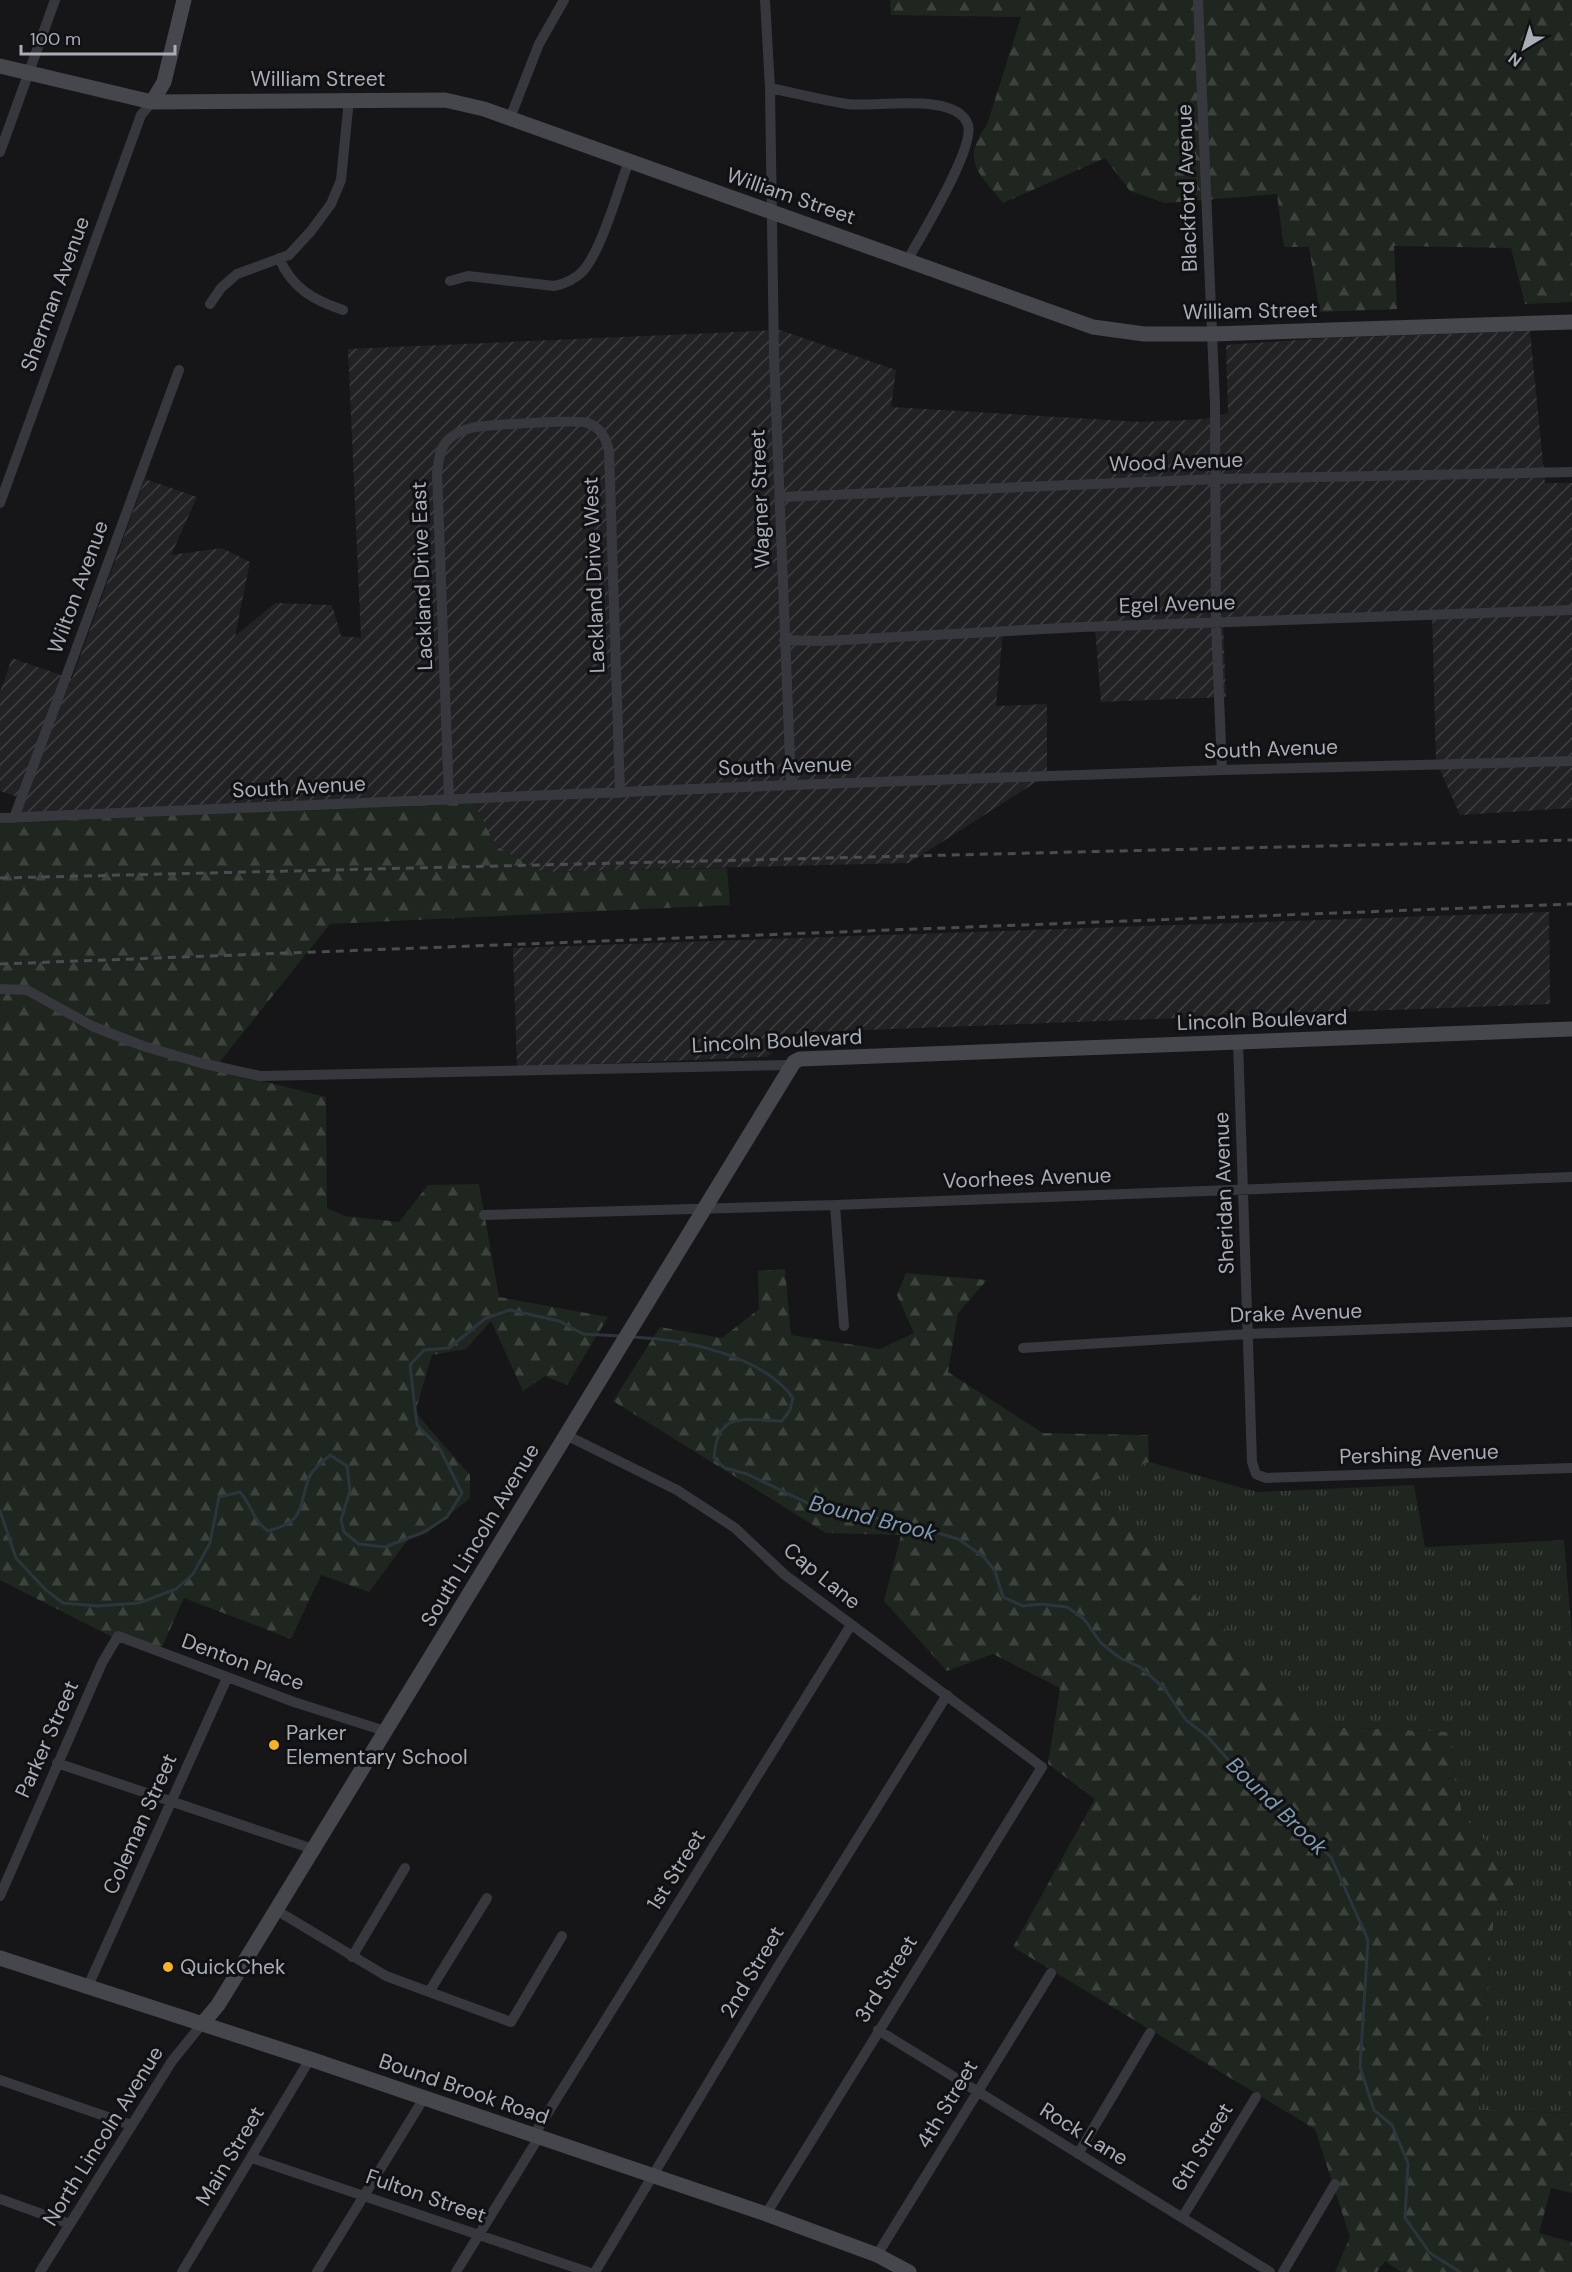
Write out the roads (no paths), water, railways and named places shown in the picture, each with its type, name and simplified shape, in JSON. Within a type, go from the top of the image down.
[{"type":"main road","points":[[152,102],[164,82],[184,0]]},
{"type":"main road","name":"William Street","points":[[0,66],[152,102],[445,100],[510,118],[1093,327],[1144,334],[1212,334],[1572,322]]},
{"type":"main road","name":"Lincoln Boulevard","points":[[791,1065],[800,1059],[1572,1029]]},
{"type":"main road","name":"South Lincoln Avenue","points":[[202,2024],[218,2005],[791,1065]]},
{"type":"main road","name":"Bound Brook Road","points":[[0,1958],[766,2214],[877,2255],[909,2272]]},
{"type":"street","points":[[0,152],[55,0]]},
{"type":"street","points":[[510,118],[539,44],[564,0]]},
{"type":"street","name":"Wagner Street","points":[[765,0],[770,88],[774,357],[791,785]]},
{"type":"street","name":"Blackford Avenue","points":[[1198,0],[1217,479],[1216,622],[1222,770]]},
{"type":"street","points":[[770,88],[847,104],[930,103],[951,110],[969,126],[966,144],[957,168],[908,259]]},
{"type":"street","points":[[210,304],[221,288],[237,274],[289,255],[312,231],[331,204],[341,180],[349,99]]},
{"type":"street","name":"Sherman Avenue","points":[[1,497],[141,115],[152,102]]},
{"type":"street","points":[[450,281],[468,276],[554,286],[578,276],[590,261],[629,161]]},
{"type":"street","points":[[279,258],[286,274],[302,291],[318,302],[343,310]]},
{"type":"street","name":"Wilton Avenue","points":[[14,818],[179,370]]},
{"type":"street","name":"Lackland Drive West","points":[[530,424],[586,422],[606,438],[609,451],[620,793]]},
{"type":"street","name":"Lackland Drive East","points":[[449,800],[437,471],[440,454],[447,441],[458,432],[472,428],[530,424]]},
{"type":"street","name":"Wood Avenue","points":[[781,497],[1217,479],[1572,472]]},
{"type":"street","name":"Egel Avenue","points":[[784,640],[822,641],[1216,622],[1572,610]]},
{"type":"street","name":"South Avenue","points":[[0,818],[791,785],[1572,761]]},
{"type":"street","name":"Lincoln Boulevard","points":[[0,989],[27,990],[92,1026],[143,1046],[201,1063],[260,1076],[791,1065]]},
{"type":"street","name":"Sheridan Avenue","points":[[1238,1041],[1252,1462],[1256,1474],[1266,1478]]},
{"type":"street","name":"Voorhees Avenue","points":[[484,1215],[1244,1191],[1572,1177]]},
{"type":"street","points":[[835,1205],[844,1326]]},
{"type":"street","name":"Drake Avenue","points":[[1023,1348],[1248,1334],[1572,1322]]},
{"type":"street","name":"Cap Lane","points":[[566,1435],[677,1490],[735,1528],[784,1575],[1042,1767]]},
{"type":"street","name":"Pershing Avenue","points":[[1266,1478],[1572,1468]]},
{"type":"street","name":"1st Street","points":[[456,2272],[536,2136],[851,1625]]},
{"type":"street","name":"Denton Place","points":[[102,1663],[118,1636],[227,1678],[385,1731]]},
{"type":"street","name":"Parker Street","points":[[0,1896],[102,1663]]},
{"type":"street","name":"Coleman Street","points":[[88,1986],[227,1678]]},
{"type":"street","name":"2nd Street","points":[[595,2272],[652,2175],[947,1695]]},
{"type":"street","points":[[57,1763],[313,1849]]},
{"type":"street","name":"3rd Street","points":[[766,2214],[1042,1767]]},
{"type":"street","points":[[352,1957],[405,1868]]},
{"type":"street","points":[[429,1992],[487,1898]]},
{"type":"street","points":[[276,1910],[386,1976],[511,2022],[562,1936]]},
{"type":"street","name":"4th Street","points":[[877,2255],[1051,1973]]},
{"type":"street","name":"North Lincoln Avenue","points":[[40,2272],[172,2061],[202,2024]]},
{"type":"street","name":"Rock Lane","points":[[878,2030],[1270,2272]]},
{"type":"street","points":[[1078,2154],[1150,2033]]},
{"type":"street","name":"Main Street","points":[[182,2272],[310,2060]]},
{"type":"street","points":[[0,2080],[131,2125]]},
{"type":"street","name":"6th Street","points":[[1182,2218],[1256,2097]]},
{"type":"street","points":[[317,2272],[424,2098]]},
{"type":"street","name":"Fulton Street","points":[[252,2158],[588,2272]]},
{"type":"street","points":[[1283,2272],[1335,2184]]},
{"type":"street","points":[[0,2199],[70,2224]]},
{"type":"waterway","name":"Bound Brook","points":[[0,1511],[16,1558],[46,1590],[63,1603],[98,1606],[139,1603],[176,1589],[193,1574],[210,1543],[219,1497],[240,1492],[262,1526],[268,1531],[280,1527],[298,1513],[309,1477],[330,1455],[347,1466],[350,1491],[341,1520],[344,1532],[359,1544],[385,1547],[424,1532],[447,1517],[462,1493],[440,1449],[417,1425],[410,1365],[424,1350],[449,1348],[486,1318],[510,1310],[559,1321],[583,1334],[620,1336]]},
{"type":"waterway","name":"Bound Brook","points":[[633,1337],[675,1341],[720,1352],[742,1360],[779,1383],[793,1398],[790,1410],[782,1421],[745,1420],[727,1425],[716,1443],[714,1458],[725,1468],[747,1474],[822,1510],[902,1522],[958,1539],[984,1557],[995,1571],[1003,1597],[1023,1606],[1041,1604],[1067,1607],[1084,1619],[1101,1643],[1120,1658],[1140,1667],[1164,1688],[1186,1720],[1207,1736],[1251,1785],[1331,1857],[1368,1940],[1360,2067],[1374,2110],[1392,2125],[1408,2163],[1405,2218],[1430,2253],[1460,2272]]},
{"type":"railway","points":[[0,878],[1572,840]]},
{"type":"railway","points":[[0,964],[1572,904]]},
{"type":"place","name":"Parker Elementary School","points":[[274,1745]]},
{"type":"place","name":"QuickChek","points":[[168,1967]]}]
